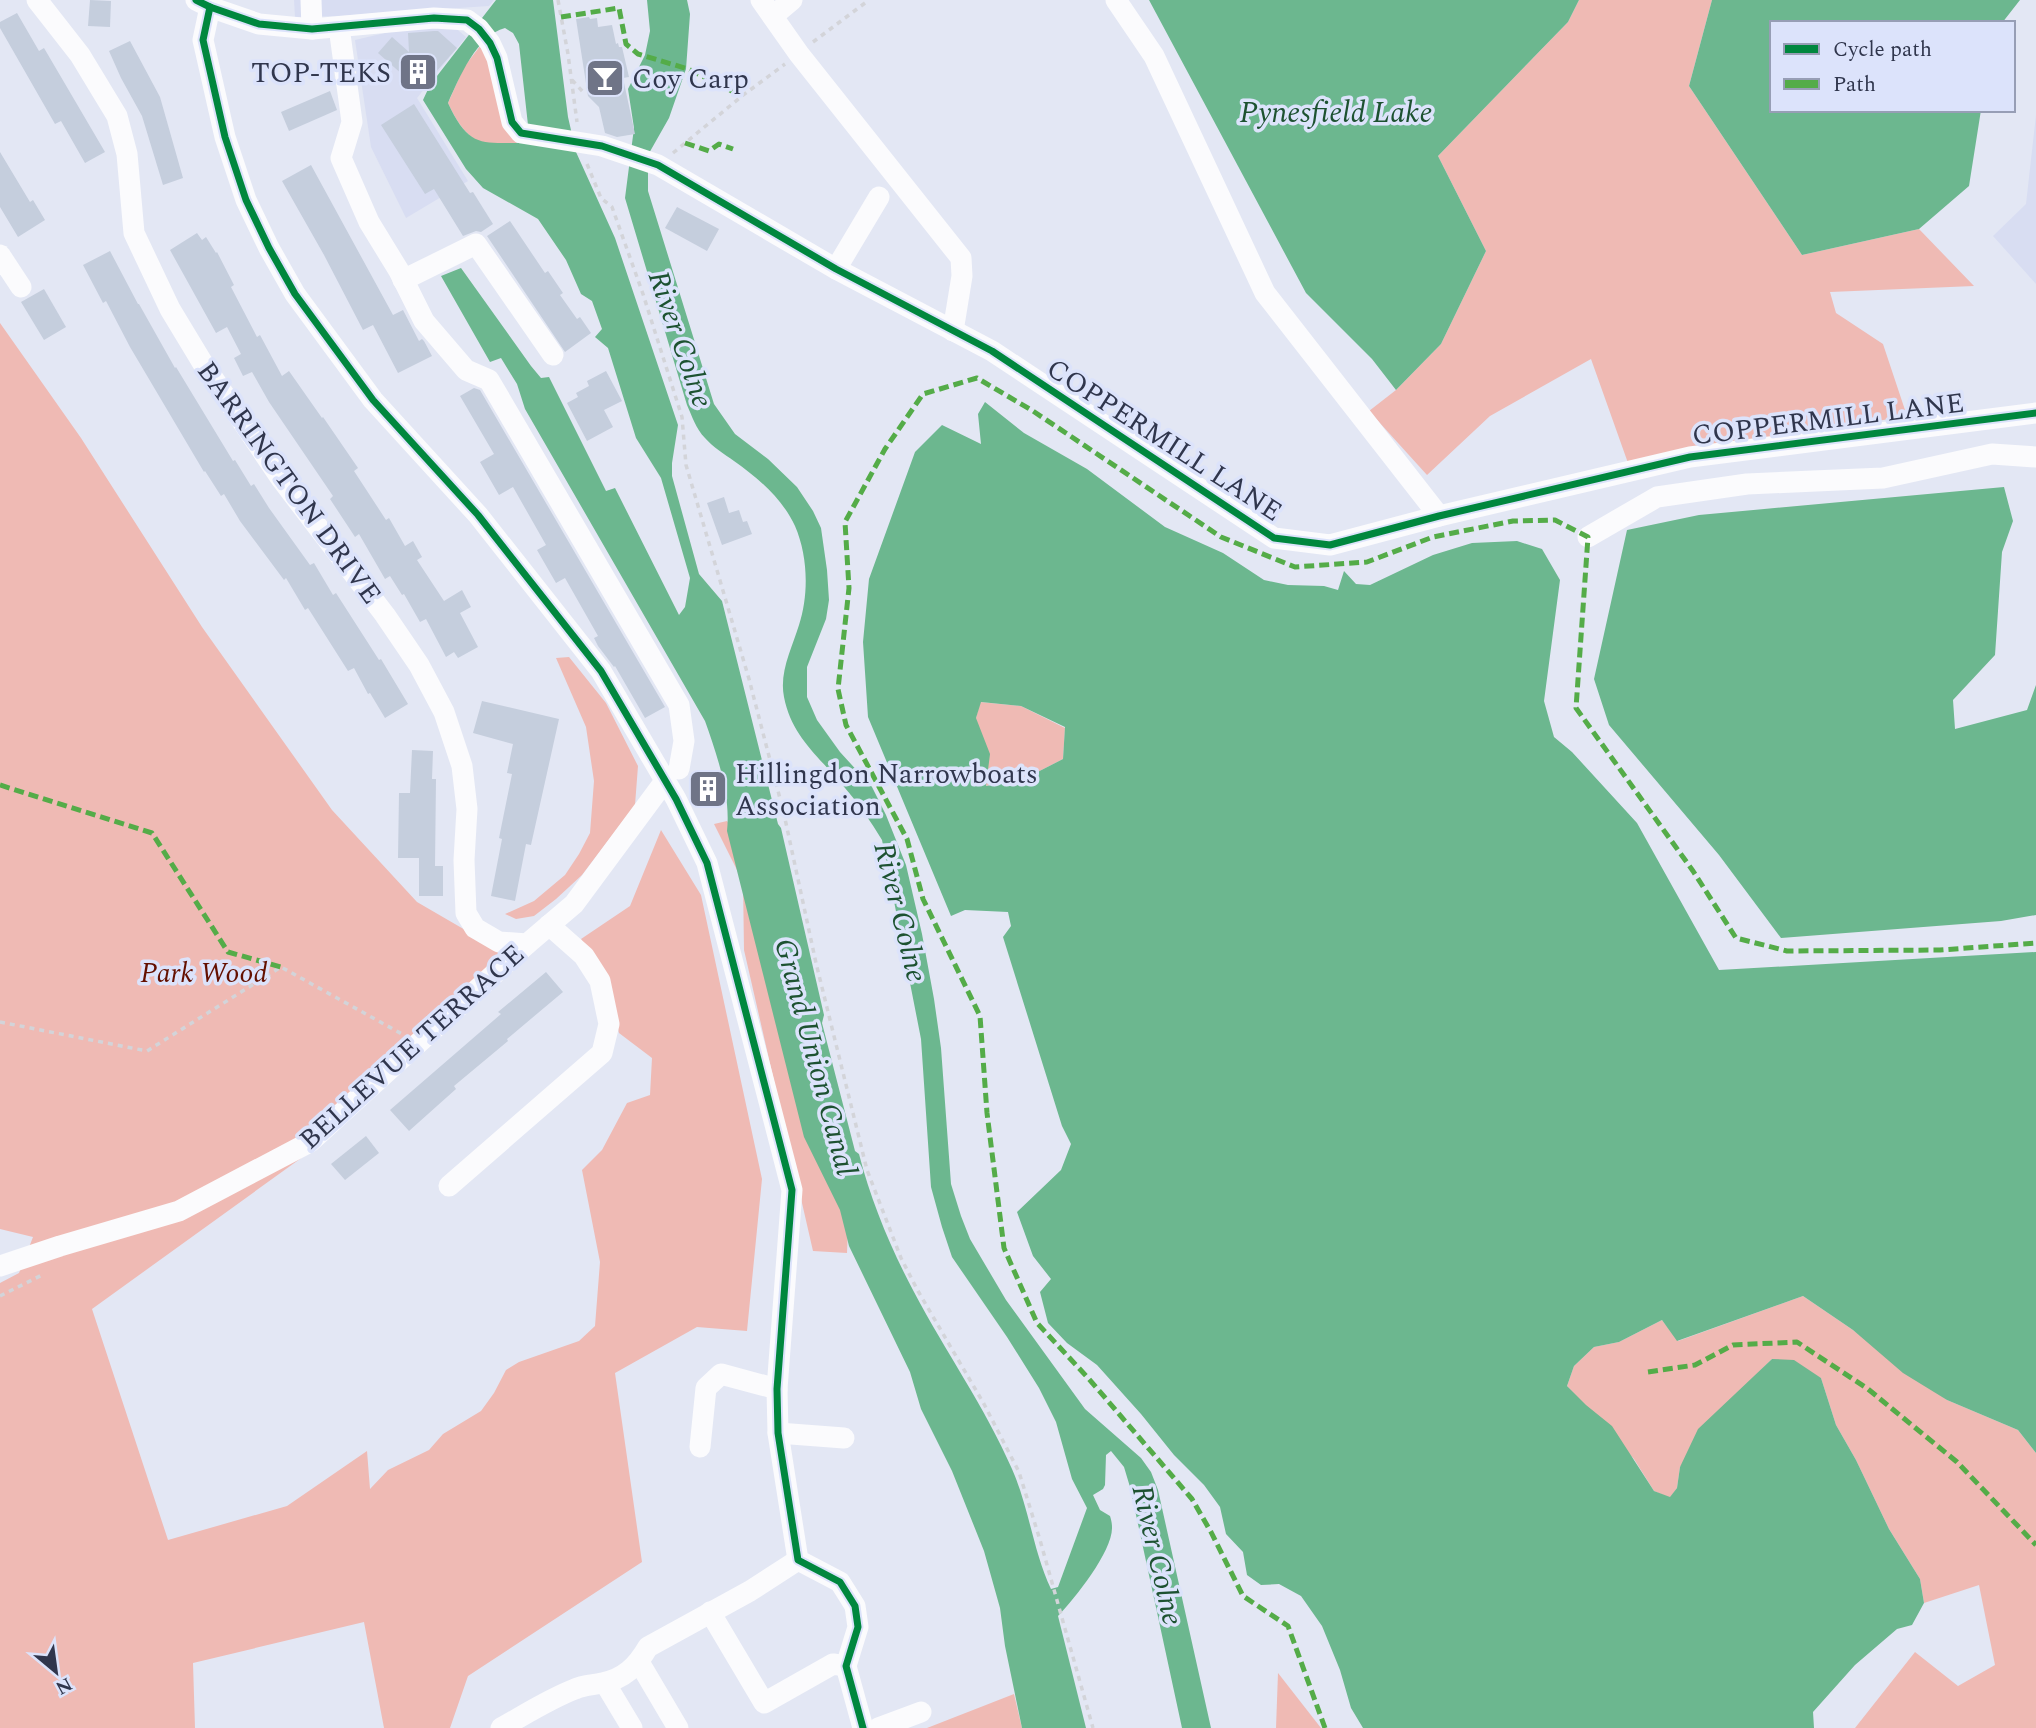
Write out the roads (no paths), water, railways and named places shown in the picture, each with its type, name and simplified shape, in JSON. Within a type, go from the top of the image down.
[{"type":"street","name":"BARRINGTON DRIVE","points":[[37,0],[80,55],[117,116],[127,153],[134,233],[170,309],[202,362],[282,480],[385,615],[412,655],[444,712],[462,766],[467,809],[464,860],[466,913],[475,928],[499,943],[527,944]]},
{"type":"street","points":[[310,0],[312,29]]},
{"type":"street","points":[[792,0],[767,8],[799,54],[961,258],[962,276],[953,331]]},
{"type":"street","points":[[1116,0],[1154,56],[1265,293],[1439,516]]},
{"type":"street","points":[[203,4],[203,40],[225,137],[247,200],[269,248],[295,294],[373,400],[478,515],[601,671],[672,775],[707,863],[792,1190],[777,1389],[778,1433],[798,1560]]},
{"type":"street","name":"COPPERMILL LANE","points":[[203,4],[259,24],[312,29],[434,18],[467,20],[481,33],[497,58],[512,122],[521,133],[588,151],[622,153],[656,164],[836,269],[992,351],[1274,538],[1331,545],[1439,516],[1690,457],[2036,413]]},
{"type":"street","points":[[339,27],[352,122],[341,158],[369,222],[424,321],[466,370],[489,380],[679,705],[684,741],[672,775]]},
{"type":"street","points":[[836,269],[879,197]]},
{"type":"street","points":[[403,280],[476,244],[553,355]]},
{"type":"street","points":[[0,255],[21,287]]},
{"type":"street","points":[[1588,537],[1657,497],[1747,484],[1883,478],[1992,454],[2036,457]]},
{"type":"street","name":"BELLEVUE TERRACE","points":[[0,1266],[179,1211],[310,1142],[574,904],[672,775]]},
{"type":"street","points":[[449,1186],[601,1053],[609,1024],[600,982],[584,956],[548,925]]},
{"type":"street","points":[[700,1447],[706,1388],[721,1374],[777,1389]]},
{"type":"street","points":[[778,1433],[844,1438]]},
{"type":"street","points":[[514,1725],[547,1702],[579,1687],[605,1683],[624,1676],[639,1662],[648,1647],[750,1591],[798,1560]]},
{"type":"street","points":[[798,1560],[840,1582],[855,1606],[858,1627],[846,1666],[863,1728]]},
{"type":"street","points":[[710,1612],[764,1703],[833,1664],[846,1666]]},
{"type":"street","points":[[639,1662],[678,1728]]},
{"type":"street","points":[[605,1683],[632,1728]]},
{"type":"street","points":[[878,1728],[922,1712]]},
{"type":"water","points":[[496,0],[553,0],[568,117],[576,152],[615,238],[678,425],[672,476],[699,574],[722,601],[781,828],[824,1015],[822,1023],[855,1151],[859,1154],[876,1207],[906,1276],[1001,1446],[1023,1498],[1051,1589],[1058,1587],[1087,1508],[1072,1479],[1056,1422],[1039,1388],[952,1257],[942,1227],[931,1187],[921,1039],[882,840],[855,800],[800,736],[784,697],[783,678],[799,625],[806,588],[803,550],[790,516],[769,489],[712,444],[697,427],[687,405],[625,198],[634,128],[628,89],[645,55],[650,31],[647,0],[687,0],[690,14],[686,69],[669,118],[648,155],[648,191],[714,404],[735,434],[768,459],[797,487],[821,528],[829,600],[826,619],[807,667],[807,697],[817,720],[840,752],[872,787],[906,865],[934,999],[941,1048],[951,1184],[961,1216],[970,1239],[1006,1300],[1085,1409],[1141,1458],[1151,1472],[1158,1490],[1211,1728],[1182,1728],[1130,1487],[1124,1467],[1111,1451],[1106,1455],[1105,1485],[1093,1495],[1100,1510],[1110,1516],[1111,1537],[1092,1574],[1058,1616],[1086,1728],[1022,1728],[1000,1608],[984,1551],[952,1471],[921,1409],[910,1372],[849,1246],[840,1210],[804,1137],[727,831],[725,789],[705,721],[525,409],[517,384],[501,358],[490,362],[441,276],[461,268],[531,366],[541,378],[549,377],[606,491],[615,488],[679,615],[685,607],[690,578],[661,478],[636,438],[608,348],[595,337],[602,329],[592,301],[581,294],[566,260],[538,219],[483,188],[466,169],[423,100],[430,85]],"holes":[[[505,28],[513,33],[519,44],[530,143],[480,141],[464,129],[448,103],[470,59],[486,39]]]},
{"type":"water","name":"Pynesfield Lake","points":[[1149,0],[1579,0],[1568,22],[1438,156],[1486,251],[1441,344],[1396,390],[1372,359],[1306,293]]},
{"type":"water","points":[[1712,0],[2020,0],[2004,21],[1770,21],[1770,112],[1981,112],[1969,186],[1919,229],[1802,255],[1689,86]]},
{"type":"water","points":[[985,402],[1024,433],[1087,469],[1165,527],[1223,553],[1264,580],[1338,590],[1344,571],[1356,584],[1370,585],[1433,555],[1472,543],[1517,541],[1542,549],[1560,580],[1544,701],[1554,737],[1572,752],[1637,823],[1719,970],[2036,952],[2036,1453],[2018,1430],[1947,1400],[1903,1373],[1853,1330],[1803,1296],[1677,1341],[1662,1320],[1619,1342],[1594,1347],[1574,1366],[1567,1386],[1612,1426],[1654,1491],[1670,1497],[1677,1488],[1680,1467],[1698,1429],[1772,1359],[1794,1360],[1821,1378],[1836,1425],[1889,1529],[1920,1579],[1924,1603],[1912,1625],[1897,1629],[1855,1665],[1813,1712],[1814,1728],[1363,1728],[1351,1708],[1340,1670],[1322,1626],[1301,1596],[1279,1584],[1261,1585],[1247,1575],[1243,1552],[1226,1534],[1220,1507],[1204,1485],[1174,1455],[1097,1365],[1067,1343],[1048,1323],[1040,1292],[1051,1279],[1033,1256],[1017,1212],[1061,1170],[1071,1144],[1062,1126],[1003,937],[1011,926],[1008,912],[965,910],[951,916],[868,717],[863,642],[869,579],[915,452],[942,425],[981,444],[978,414]],"holes":[[[981,702],[1021,706],[1065,727],[1063,759],[1022,780],[986,786],[990,754],[976,718]]]},
{"type":"water","points":[[2004,487],[2013,521],[2002,552],[1995,655],[1953,700],[1955,729],[2027,710],[2036,685],[2036,915],[2001,921],[1781,938],[1719,855],[1609,725],[1594,679],[1627,530],[1699,515]]},
{"type":"place","name":"TOP-TEKS","points":[[418,72]]},
{"type":"place","name":"Coy Carp","points":[[605,78]]},
{"type":"place","name":"Hillingdon Narrowboats Association","points":[[708,789]]},
{"type":"water label","name":"River Colne","points":[[681,339]]},
{"type":"water label","name":"River Colne","points":[[901,912]]},
{"type":"water label","name":"Grand Union Canal","points":[[816,1057]]},
{"type":"water label","name":"River Colne","points":[[1158,1555]]},
{"type":"park label","name":"Park Wood","points":[[204,972]]}]
